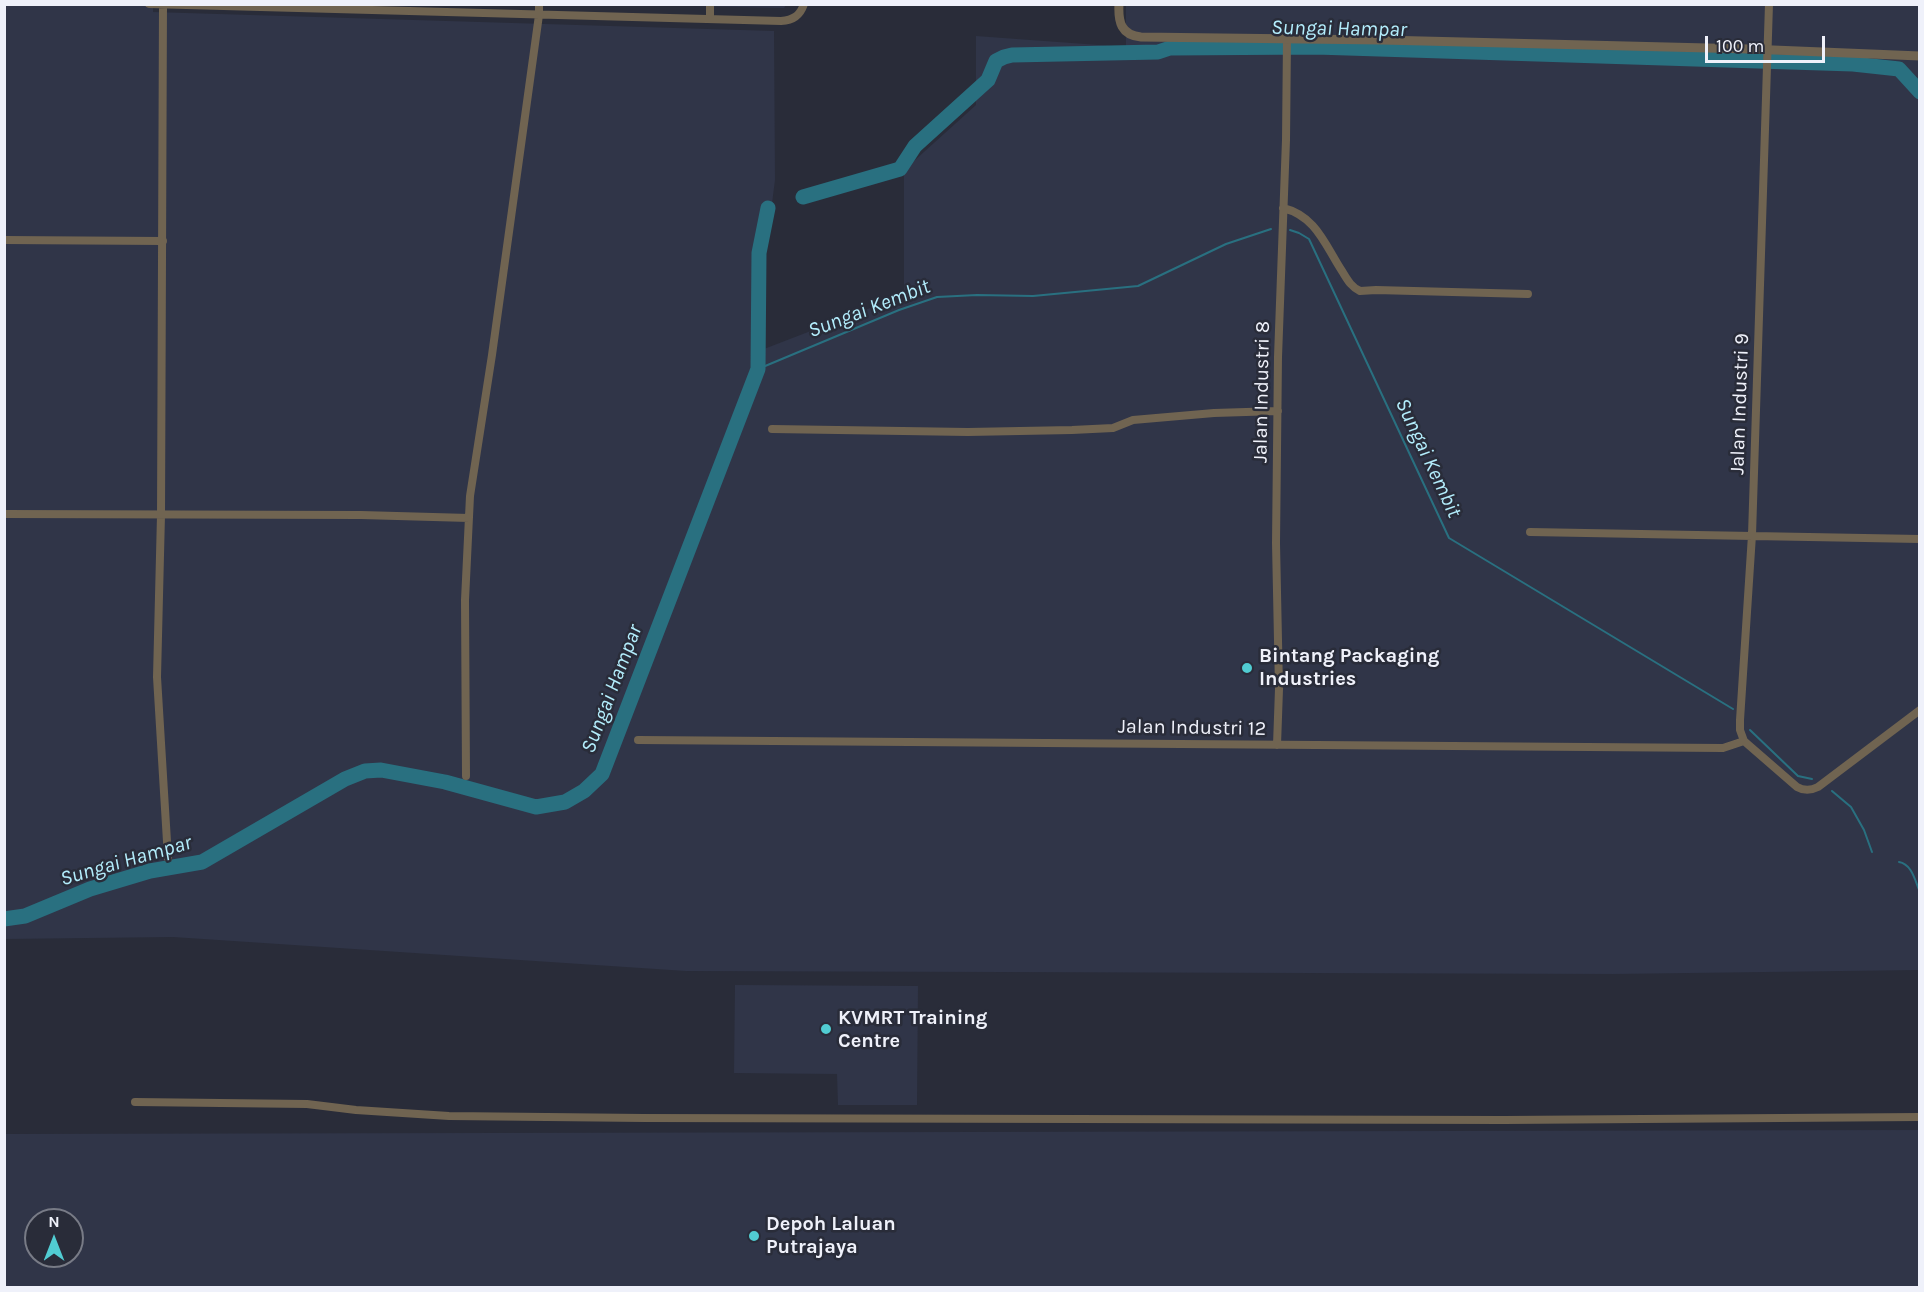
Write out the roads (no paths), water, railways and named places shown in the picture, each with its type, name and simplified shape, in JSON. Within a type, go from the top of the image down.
[{"type":"street","points":[[149,4],[351,7],[539,15],[781,21],[798,16],[804,4]]},
{"type":"street","points":[[466,777],[465,600],[470,496],[492,355],[539,4]]},
{"type":"street","points":[[710,4],[710,19]]},
{"type":"street","points":[[1119,4],[1120,23],[1124,31],[1141,37],[1920,56]]},
{"type":"street","name":"Jalan Industri 9","points":[[1744,741],[1740,730],[1740,720],[1752,535],[1769,4]]},
{"type":"street","points":[[163,5],[161,515],[157,677],[168,858]]},
{"type":"street","name":"Jalan Industri 8","points":[[1277,745],[1279,689],[1276,543],[1287,40]]},
{"type":"street","points":[[1283,208],[1299,213],[1312,224],[1350,284],[1360,291],[1528,294]]},
{"type":"street","points":[[4,240],[163,241]]},
{"type":"street","points":[[772,429],[968,432],[1072,430],[1113,428],[1132,420],[1214,413],[1278,411]]},
{"type":"street","points":[[4,514],[361,515],[469,518]]},
{"type":"street","points":[[1530,532],[1920,539]]},
{"type":"street","points":[[1744,741],[1797,787],[1802,790],[1812,790],[1818,788],[1920,710]]},
{"type":"street","name":"Jalan Industri 12","points":[[638,740],[1723,748],[1744,741]]},
{"type":"street","points":[[135,1102],[307,1104],[356,1110],[449,1116],[644,1118],[1504,1120],[1920,1118]]},
{"type":"waterway","name":"Sungai Hampar","points":[[803,197],[900,169],[915,146],[988,80],[996,61],[1012,55],[1158,52],[1170,48],[1316,47],[1853,64],[1899,69],[1920,92]]},
{"type":"waterway","name":"Sungai Hampar","points":[[4,919],[25,916],[90,889],[150,871],[202,862],[345,779],[365,771],[381,770],[445,782],[536,807],[565,802],[584,791],[602,774],[758,369],[759,253],[768,208]]},
{"type":"waterway","name":"Sungai Kembit","points":[[758,369],[899,310],[937,297],[1033,296],[1138,286],[1226,244],[1271,229]]},
{"type":"waterway","name":"Sungai Kembit","points":[[1290,230],[1309,239],[1449,538],[1733,709]]},
{"type":"waterway","name":"Sungai Kembit","points":[[1750,730],[1798,776],[1812,779]]},
{"type":"waterway","name":"Sungai Kembit","points":[[1832,791],[1851,807],[1864,830],[1872,852]]},
{"type":"waterway","name":"Sungai Kembit","points":[[1899,862],[1910,869],[1920,892]]},
{"type":"place","name":"Bintang Packaging Industries","points":[[1247,668]]},
{"type":"place","name":"KVMRT Training Centre","points":[[826,1029]]},
{"type":"place","name":"Depoh Laluan Putrajaya","points":[[754,1236]]}]
